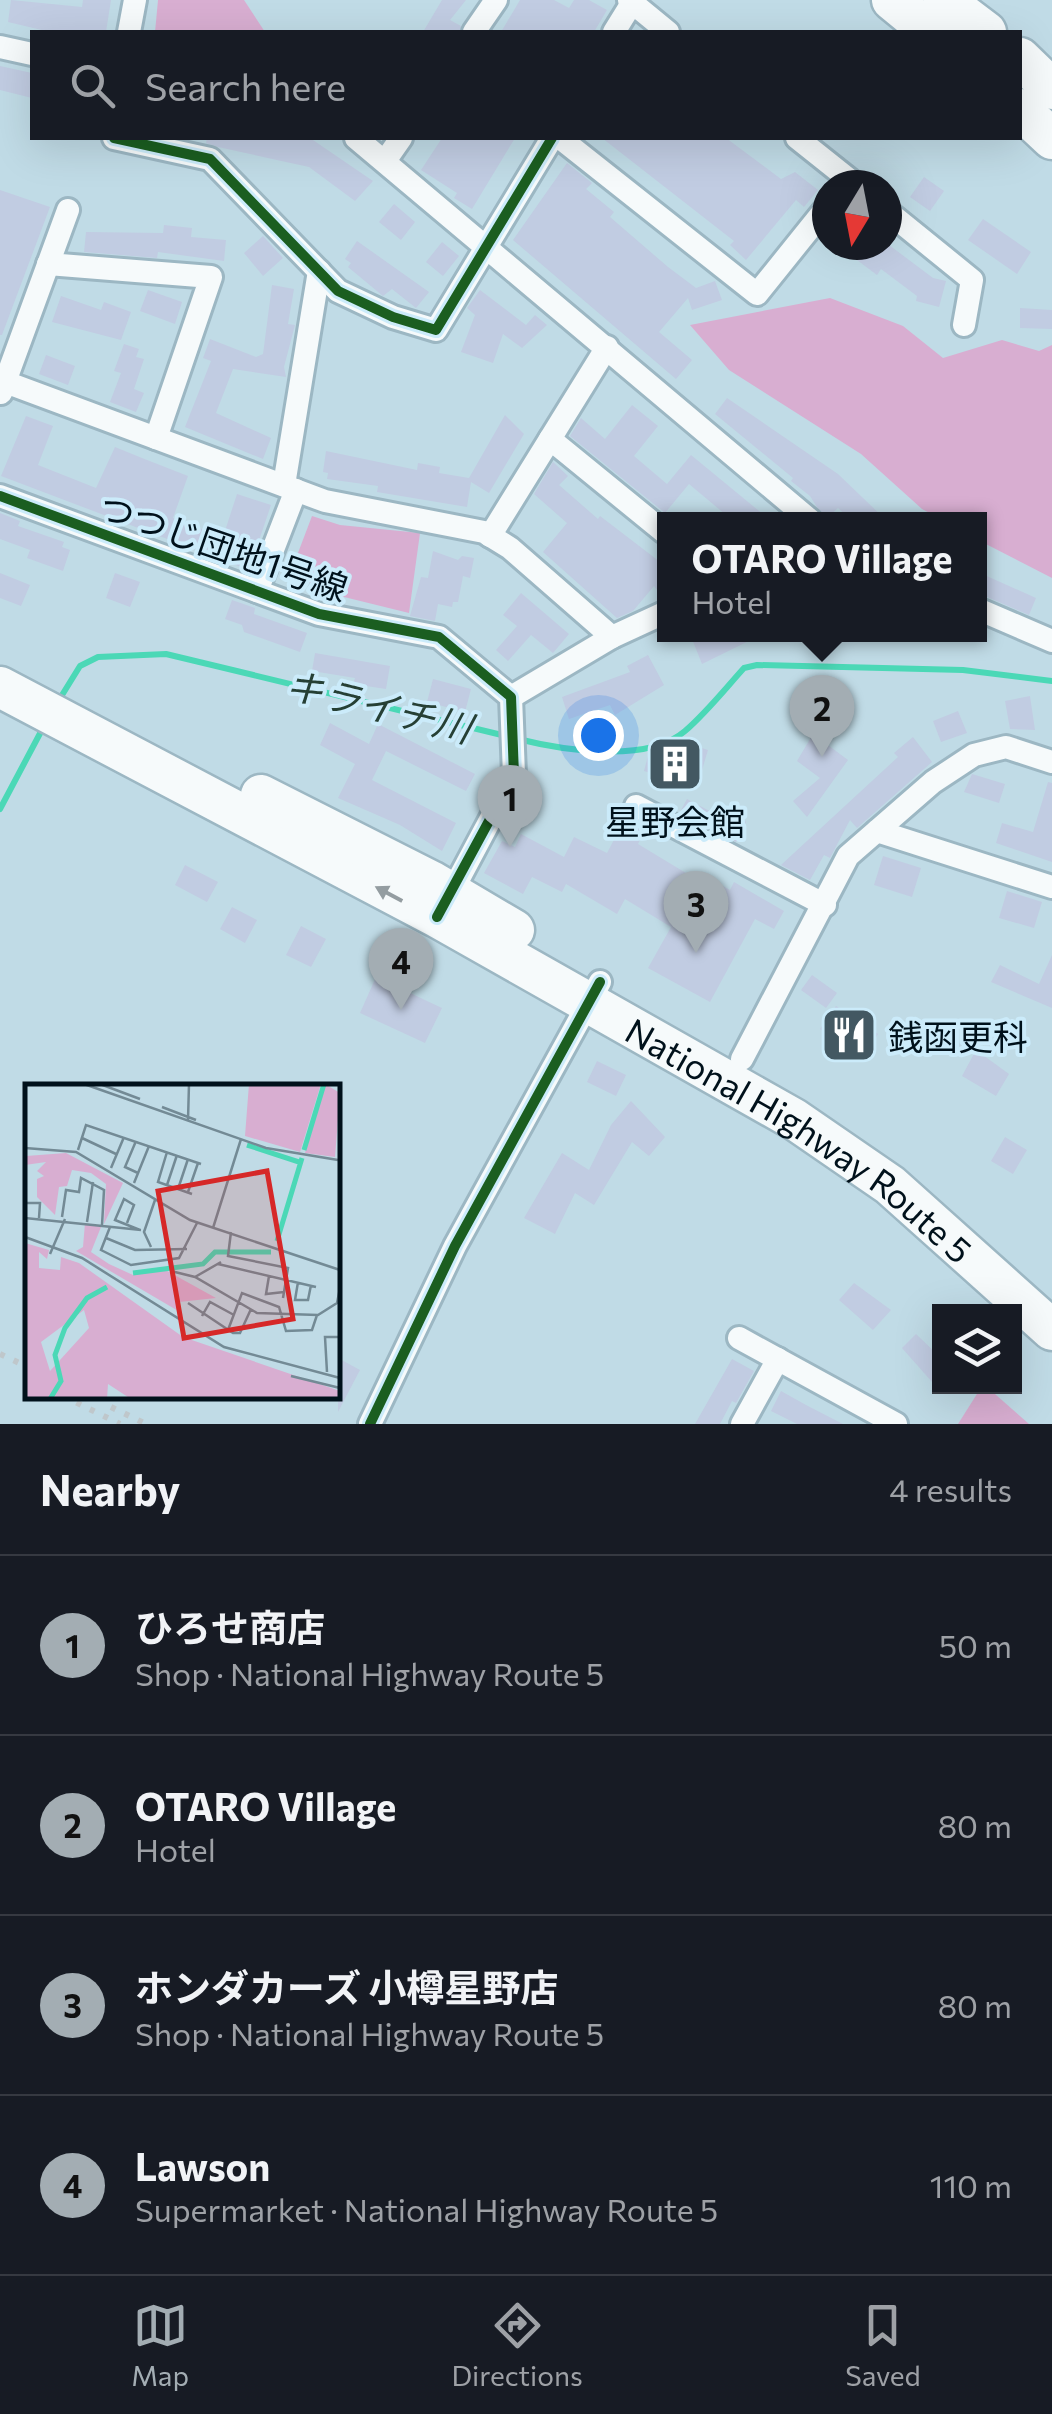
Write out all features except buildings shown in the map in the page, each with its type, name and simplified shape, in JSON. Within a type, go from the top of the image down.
[{"type":"highway","points":[[892,0],[930,30]]},
{"type":"highway","points":[[944,0],[983,30]]},
{"type":"highway","points":[[1022,60],[1052,89]]},
{"type":"highway","points":[[1022,110],[1052,139]]},
{"type":"highway","name":"National Highway Route 5","points":[[0,660],[60,706]]},
{"type":"highway","name":"National Highway Route 5","points":[[0,686],[60,706],[444,905],[596,992],[890,1185],[1052,1330]]},
{"type":"highway","name":"National Highway Route 5","points":[[596,992],[742,1059],[806,1099],[928,1187],[1052,1298]]},
{"type":"street","points":[[129,30],[136,0]]},
{"type":"street","points":[[475,30],[496,0]]},
{"type":"street","points":[[615,30],[630,1],[666,30]]},
{"type":"street","points":[[0,47],[30,54]]},
{"type":"street","points":[[123,140],[210,159],[338,291],[393,317],[436,330],[551,140]]},
{"type":"street","points":[[359,140],[488,245],[801,512]]},
{"type":"street","points":[[385,161],[400,140]]},
{"type":"street","points":[[563,140],[758,294],[812,226]]},
{"type":"street","points":[[799,140],[835,170]]},
{"type":"street","points":[[68,210],[2,386],[324,501],[490,536],[612,637]]},
{"type":"street","points":[[902,222],[972,280],[964,324]]},
{"type":"street","points":[[48,264],[211,277],[156,438]]},
{"type":"street","points":[[258,591],[290,488],[319,271]]},
{"type":"street","points":[[490,536],[607,348]]},
{"type":"street","points":[[550,439],[657,526]]},
{"type":"street","name":"つつじ団地1号線","points":[[0,496],[318,614],[439,638],[512,707]]},
{"type":"street","points":[[987,613],[1052,641]]},
{"type":"street","points":[[444,905],[514,776],[512,707],[612,637],[657,617]]},
{"type":"street","points":[[742,1059],[848,856],[933,782],[974,755],[1006,747],[1052,762]]},
{"type":"street","points":[[636,806],[825,904]]},
{"type":"street","points":[[877,831],[1052,887]]},
{"type":"street","points":[[370,1424],[455,1246],[596,992]]},
{"type":"street","points":[[739,1338],[866,1417],[896,1424]]},
{"type":"street","points":[[742,1424],[778,1359]]},
{"type":"shaded area","points":[[158,0],[244,0],[264,30],[155,30]]},
{"type":"shaded area","points":[[830,298],[903,326],[943,358],[1002,340],[1039,351],[1052,345],[1052,578],[987,545],[987,512],[922,509],[861,454],[729,370],[690,325]]},
{"type":"shaded area","points":[[312,516],[340,525],[420,533],[409,613],[340,596],[290,574]]},
{"type":"shaded area","points":[[977,1394],[995,1394],[1029,1424],[958,1424]]},
{"type":"waterway","name":"キライチ川","points":[[59,700],[80,666],[98,657],[166,654],[506,736]]},
{"type":"waterway","name":"キライチ川","points":[[518,739],[604,752],[649,748],[685,731],[744,668],[757,665],[963,670],[1052,681]]},
{"type":"waterway","name":"キライチ川","points":[[0,809],[45,724]]},
{"type":"railway","points":[[0,1354],[25,1366]]},
{"type":"railway","points":[[69,1399],[120,1424]]},
{"type":"railway","points":[[111,1407],[146,1424]]},
{"type":"cycle path","points":[[123,140],[210,159],[338,291],[393,317],[436,330],[551,140]]},
{"type":"cycle path","points":[[0,496],[319,614],[439,637],[511,697],[514,775],[437,917]]},
{"type":"cycle path","points":[[370,1424],[455,1246],[600,982]]},
{"type":"place","name":"OTARO Village","points":[[822,757]]},
{"type":"place","name":"星野会館","points":[[675,764]]},
{"type":"place","name":"ひろせ商店","points":[[510,847]]},
{"type":"place","name":"ホンダカーズ 小樽星野店","points":[[696,953]]},
{"type":"place","name":"Lawson","points":[[401,1010]]},
{"type":"place","name":"銭函更科","points":[[849,1035]]}]
